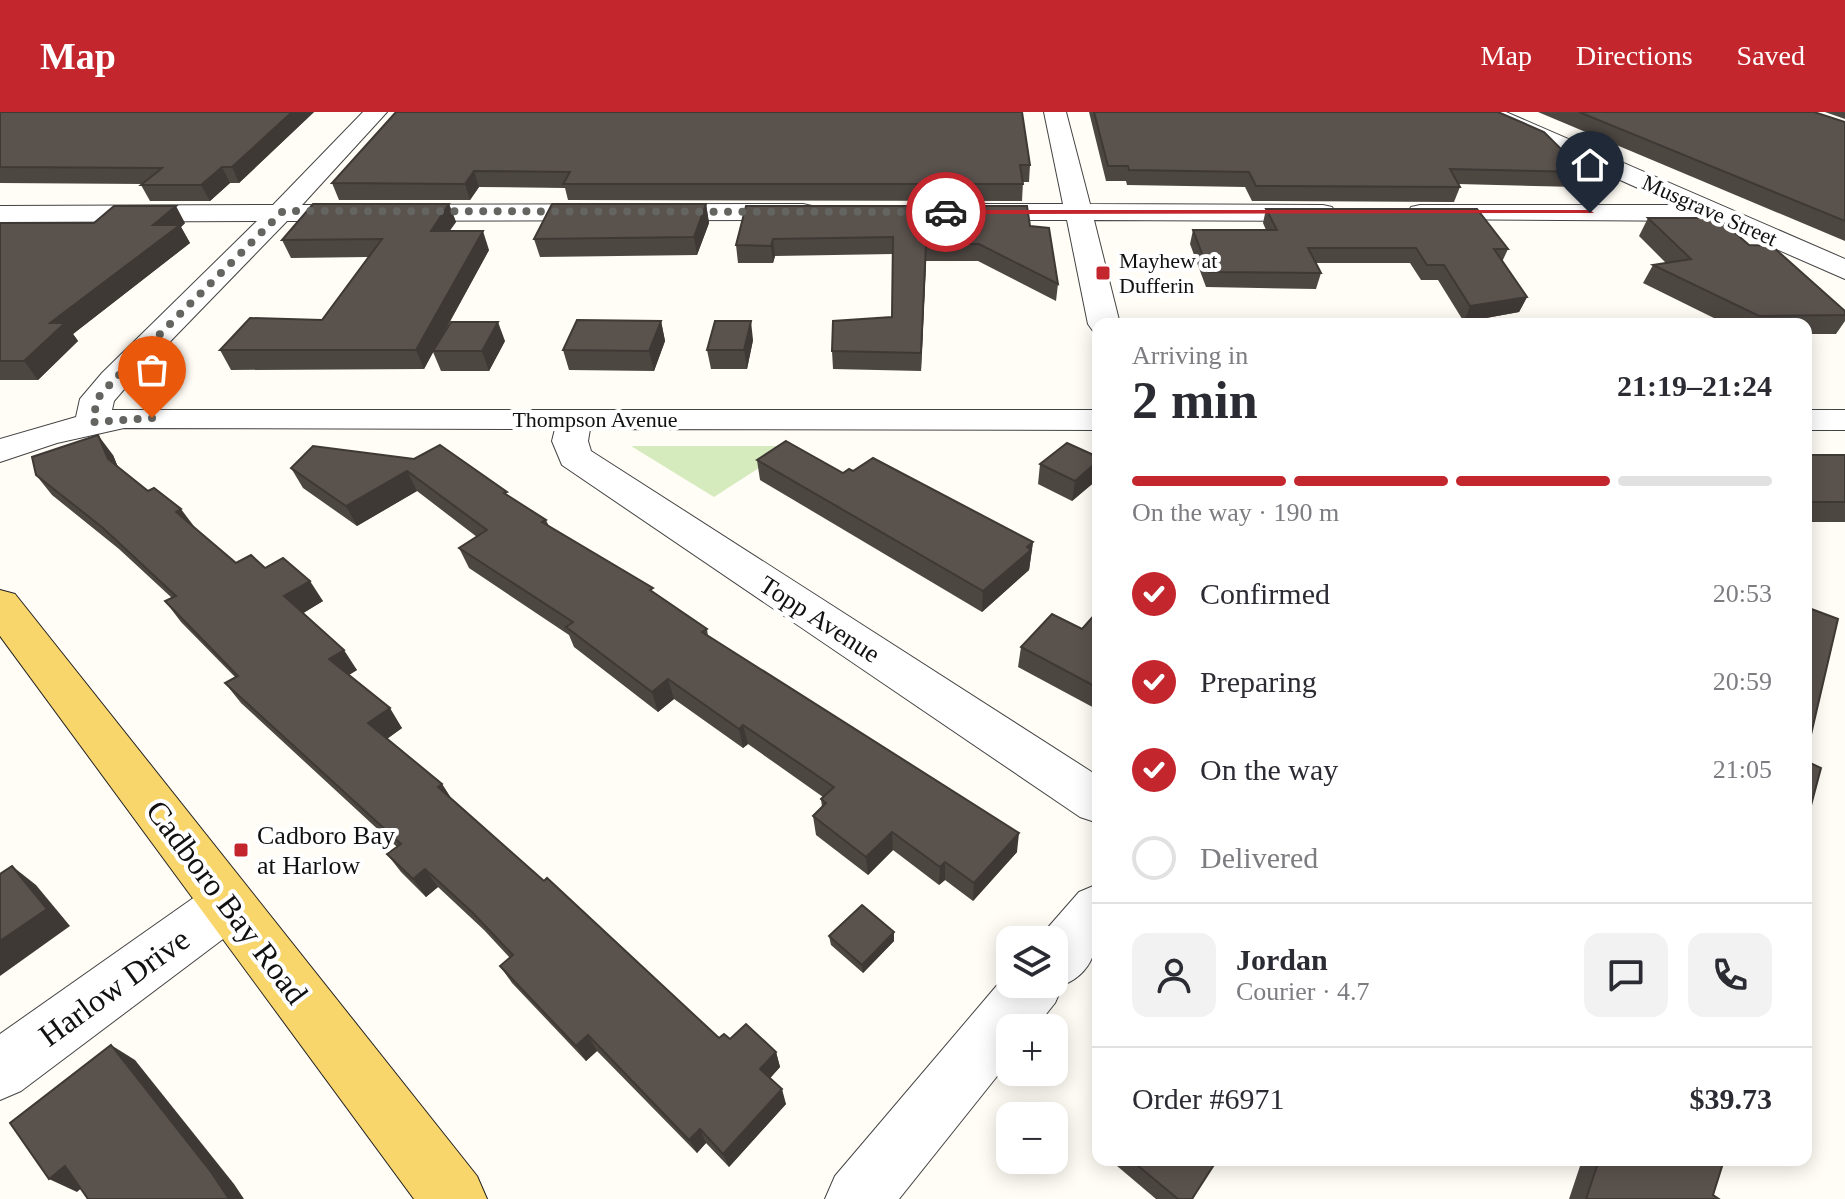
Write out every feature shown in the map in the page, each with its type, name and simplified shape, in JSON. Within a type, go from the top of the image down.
[{"type":"main road","name":"Cadboro Bay Road","points":[[0,605],[454,1199]]},
{"type":"street","points":[[93,422],[97,399],[114,380],[283,211],[376,112]]},
{"type":"street","points":[[1055,112],[1103,318]]},
{"type":"street","name":"Musgrave Street","points":[[1487,112],[1845,270]]},
{"type":"street","points":[[0,214],[827,212]]},
{"type":"street","points":[[937,212],[1350,213]]},
{"type":"street","points":[[1398,213],[1717,213]]},
{"type":"street","name":"Thompson Avenue","points":[[0,451],[93,422],[198,417],[1092,420]]},
{"type":"street","name":"Topp Avenue","points":[[575,419],[570,441],[575,457],[1092,798]]},
{"type":"street","points":[[1812,420],[1845,420]]},
{"type":"street","name":"Harlow Drive","points":[[0,1070],[228,904]]},
{"type":"street","points":[[1068,945],[1092,916]]},
{"type":"street","points":[[858,1199],[1023,998]]},
{"type":"green space","points":[[631,446],[793,446],[714,497]]},
{"type":"building","points":[[0,112],[292,112],[232,167],[222,167],[201,185],[141,185],[162,168],[0,167]]},
{"type":"building","points":[[396,112],[1022,112],[1030,165],[1020,165],[1023,184],[563,184],[570,172],[474,171],[465,184],[332,183]]},
{"type":"building","points":[[1094,112],[1498,112],[1544,132],[1584,172],[1450,169],[1460,187],[1256,186],[1249,172],[1129,170],[1128,166],[1108,166]]},
{"type":"building","points":[[1579,112],[1814,112],[1845,122],[1845,221]]},
{"type":"building","points":[[313,204],[449,204],[431,231],[483,231],[416,350],[220,350],[250,318],[322,320],[382,239],[282,240]]},
{"type":"building","points":[[552,204],[706,204],[694,237],[534,239]]},
{"type":"building","points":[[114,206],[176,206],[153,225],[180,225],[50,323],[65,323],[24,361],[0,361],[0,223],[94,223]]},
{"type":"building","points":[[746,206],[1027,206],[1030,226],[1049,228],[1058,284],[979,244],[926,244],[921,353],[832,351],[833,321],[892,317],[893,237],[773,239],[771,246],[736,245]]},
{"type":"building","points":[[1266,209],[1477,209],[1508,249],[1494,249],[1527,297],[1470,306],[1444,265],[1427,265],[1416,248],[1308,248],[1321,273],[1209,272],[1193,230],[1277,230]]},
{"type":"building","points":[[1648,218],[1718,218],[1749,245],[1772,246],[1845,311],[1845,315],[1759,316],[1653,265],[1691,259]]},
{"type":"building","points":[[577,320],[661,321],[649,351],[563,350]]},
{"type":"building","points":[[715,321],[751,321],[744,350],[707,350]]},
{"type":"building","points":[[451,322],[498,322],[482,351],[433,351]]},
{"type":"building","points":[[98,435],[108,459],[148,491],[154,488],[181,509],[176,512],[236,563],[251,555],[265,568],[283,558],[310,581],[284,596],[344,650],[329,659],[390,708],[368,723],[442,784],[438,787],[544,881],[547,878],[719,1038],[724,1034],[730,1039],[746,1024],[776,1052],[760,1069],[782,1089],[723,1154],[700,1129],[689,1140],[588,1035],[576,1046],[500,966],[513,955],[472,912],[425,869],[413,879],[387,854],[401,844],[225,683],[238,676],[165,601],[176,596],[103,528],[36,475],[32,457]]},
{"type":"building","points":[[786,441],[843,473],[849,469],[853,471],[873,458],[1033,542],[1027,547],[1031,550],[983,591],[757,460]]},
{"type":"building","points":[[1067,443],[1092,454],[1092,466],[1075,481],[1040,464]]},
{"type":"building","points":[[440,445],[546,520],[542,522],[653,588],[650,590],[707,629],[702,632],[1019,833],[974,883],[945,862],[940,867],[892,832],[866,857],[813,816],[826,803],[821,799],[834,787],[743,725],[739,729],[668,679],[652,692],[566,627],[573,622],[459,548],[487,530],[407,471],[346,506],[291,468],[313,446],[414,459]]},
{"type":"building","points":[[1812,455],[1845,455],[1845,502],[1812,502]]},
{"type":"building","points":[[1812,609],[1838,619],[1812,730]]},
{"type":"building","points":[[1052,614],[1082,629],[1092,618],[1092,685],[1021,647]]},
{"type":"building","points":[[1812,764],[1821,768],[1812,802]]},
{"type":"building","points":[[12,866],[47,909],[0,941],[0,874]]},
{"type":"building","points":[[862,905],[894,932],[862,965],[829,936]]},
{"type":"building","points":[[111,1045],[229,1199],[88,1199],[65,1166],[49,1179],[10,1123]]},
{"type":"building","points":[[1138,1166],[1213,1166],[1192,1199],[1178,1199]]},
{"type":"building","points":[[1597,1166],[1722,1166],[1713,1195],[1719,1199],[1586,1199]]},
{"type":"way so far","points":[[152,418],[93,422],[93,412],[97,399],[114,380],[283,211],[946,212]]},
{"type":"place","name":"Mayhew at Dufferin","points":[[1103,273]]},
{"type":"place","name":"Cadboro Bay at Harlow","points":[[241,850]]},
{"type":"route","points":[[946,212],[1590,213]]}]
